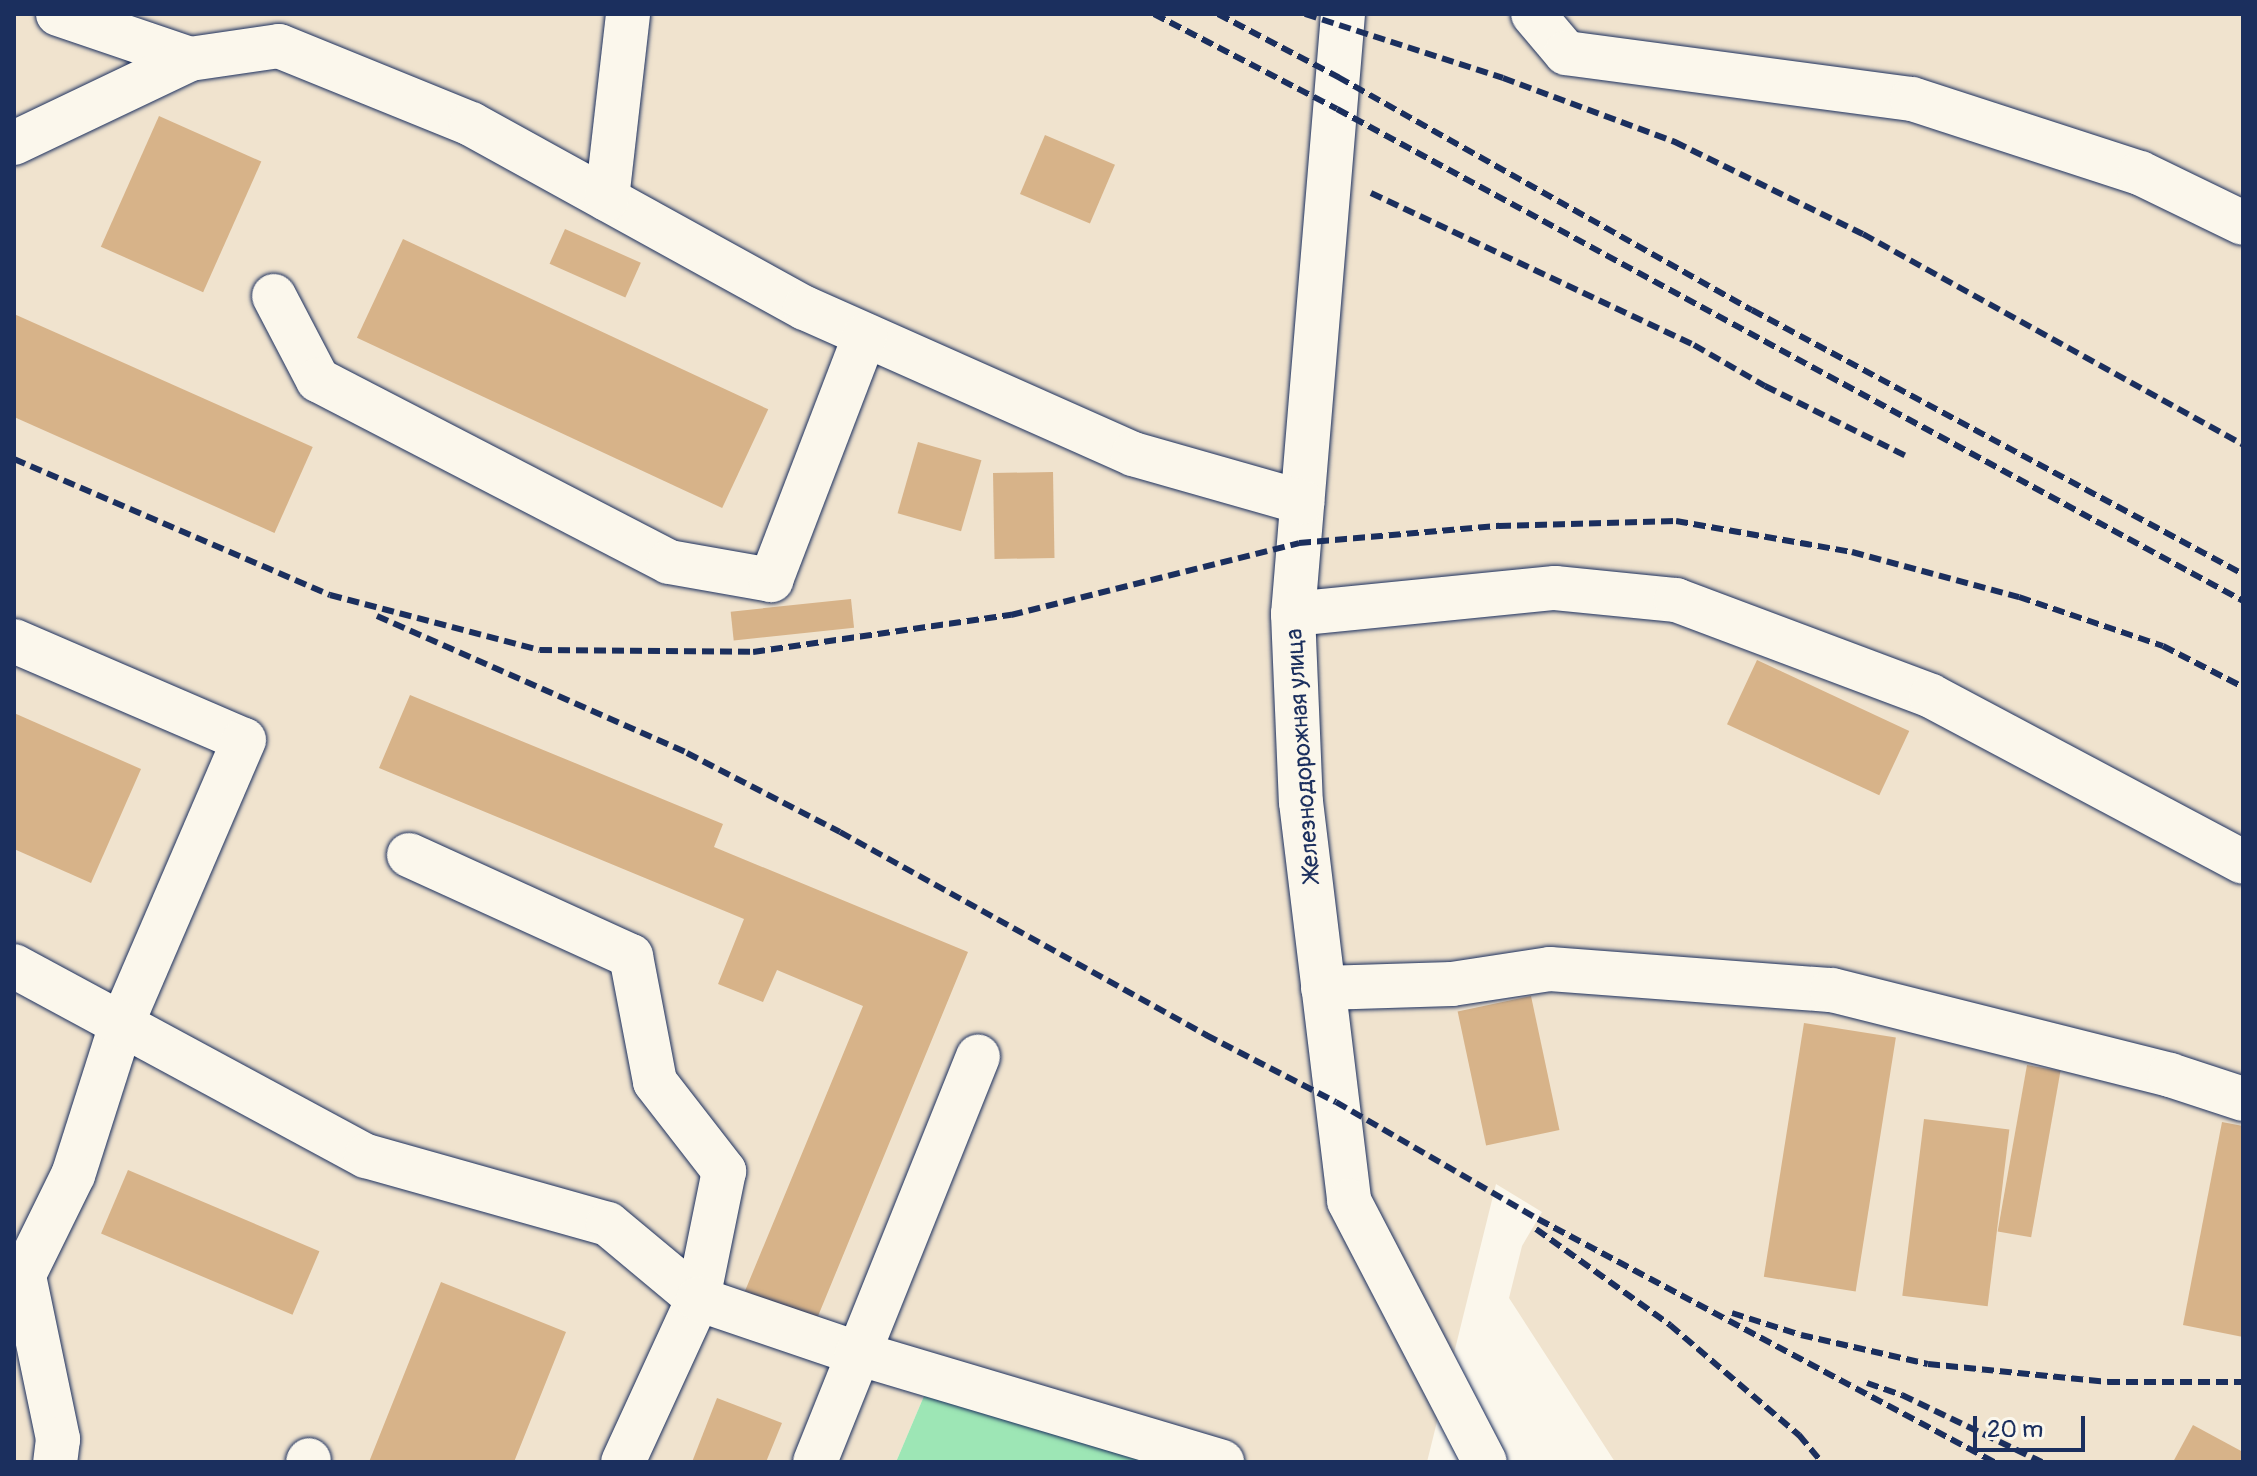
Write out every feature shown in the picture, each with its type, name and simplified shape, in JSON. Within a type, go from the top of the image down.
[{"type":"street","points":[[58,14],[190,59]]},
{"type":"street","points":[[607,199],[628,14]]},
{"type":"street","name":"Железнодорожная улица","points":[[1343,14],[1293,614],[1301,802],[1349,1201],[1485,1462]]},
{"type":"street","points":[[1533,14],[1566,53],[1912,99],[2140,173],[2243,223]]},
{"type":"street","points":[[14,143],[190,59],[279,46],[471,124],[805,308],[865,335],[1133,454],[1302,502]]},
{"type":"street","points":[[274,296],[318,380],[669,562],[771,580],[865,335]]},
{"type":"street","points":[[1293,614],[1555,588],[1676,600],[1931,696],[2243,862]]},
{"type":"street","points":[[14,641],[244,740],[121,1025],[73,1175],[19,1285],[58,1439],[55,1462]]},
{"type":"street","points":[[409,855],[631,956],[655,1082],[724,1171],[698,1299],[623,1462]]},
{"type":"street","points":[[14,966],[366,1156],[608,1224],[698,1299],[857,1353],[1222,1462]]},
{"type":"street","points":[[1323,988],[1452,984],[1550,969],[1832,990],[2170,1075],[2243,1099]]},
{"type":"street","points":[[815,1462],[978,1057]]},
{"type":"shaded area","points":[[14,14],[2243,14],[2243,1462],[1615,1462],[1509,1298],[1522,1246],[1542,1212],[1496,1184],[1427,1462],[1253,1462],[938,1363],[896,1462],[14,1462]]},
{"type":"green space","points":[[938,1363],[1253,1462],[896,1462]]},
{"type":"building","points":[[159,116],[261,162],[203,292],[101,247]]},
{"type":"building","points":[[1045,135],[1115,165],[1090,224],[1020,194]]},
{"type":"building","points":[[565,229],[641,263],[625,297],[550,264]]},
{"type":"building","points":[[403,239],[768,409],[722,508],[357,338]]},
{"type":"building","points":[[14,314],[313,447],[274,533],[14,417]]},
{"type":"building","points":[[918,442],[981,460],[961,531],[898,513]]},
{"type":"building","points":[[1053,472],[1055,558],[995,559],[993,473]]},
{"type":"building","points":[[851,599],[854,628],[734,640],[731,612]]},
{"type":"building","points":[[1757,660],[1909,731],[1879,795],[1727,724]]},
{"type":"building","points":[[410,695],[723,824],[714,847],[968,952],[816,1321],[745,1291],[863,1006],[777,970],[763,1002],[718,984],[744,919],[379,768]]},
{"type":"building","points":[[14,713],[141,769],[91,883],[14,849]]},
{"type":"building","points":[[1531,996],[1559,1130],[1486,1146],[1458,1012]]},
{"type":"building","points":[[1804,1023],[1896,1038],[1856,1291],[1764,1277]]},
{"type":"building","points":[[2027,1065],[2060,1071],[2031,1237],[1998,1231]]},
{"type":"building","points":[[1924,1119],[2009,1129],[1988,1306],[1902,1296]]},
{"type":"building","points":[[2222,1122],[2243,1126],[2243,1337],[2183,1325]]},
{"type":"building","points":[[128,1170],[319,1251],[293,1315],[101,1234]]},
{"type":"building","points":[[441,1282],[566,1332],[514,1462],[369,1462]]},
{"type":"building","points":[[717,1398],[782,1423],[766,1462],[692,1462]]},
{"type":"building","points":[[2193,1425],[2243,1452],[2243,1462],[2173,1462]]},
{"type":"railway","points":[[1154,14],[1337,109],[2243,601]]},
{"type":"railway","points":[[1218,14],[1338,77],[1752,310],[2243,574]]},
{"type":"railway","points":[[1305,14],[1503,78],[1675,142],[1863,234],[2243,445]]},
{"type":"railway","points":[[1371,193],[1694,345],[1765,386],[1908,457]]},
{"type":"railway","points":[[14,459],[330,595],[540,650],[753,652],[1011,615],[1299,543],[1499,526],[1676,521],[1852,552],[2019,597],[2163,646],[2243,687]]},
{"type":"railway","points":[[377,616],[687,753],[840,832],[1206,1035],[1336,1102],[1538,1219],[1994,1462]]},
{"type":"railway","points":[[1536,1229],[1670,1325],[1799,1435],[1822,1462]]},
{"type":"railway","points":[[1732,1313],[1801,1335],[1928,1364],[2108,1382],[2243,1382]]},
{"type":"railway","points":[[1867,1383],[1902,1395],[2042,1462]]}]
